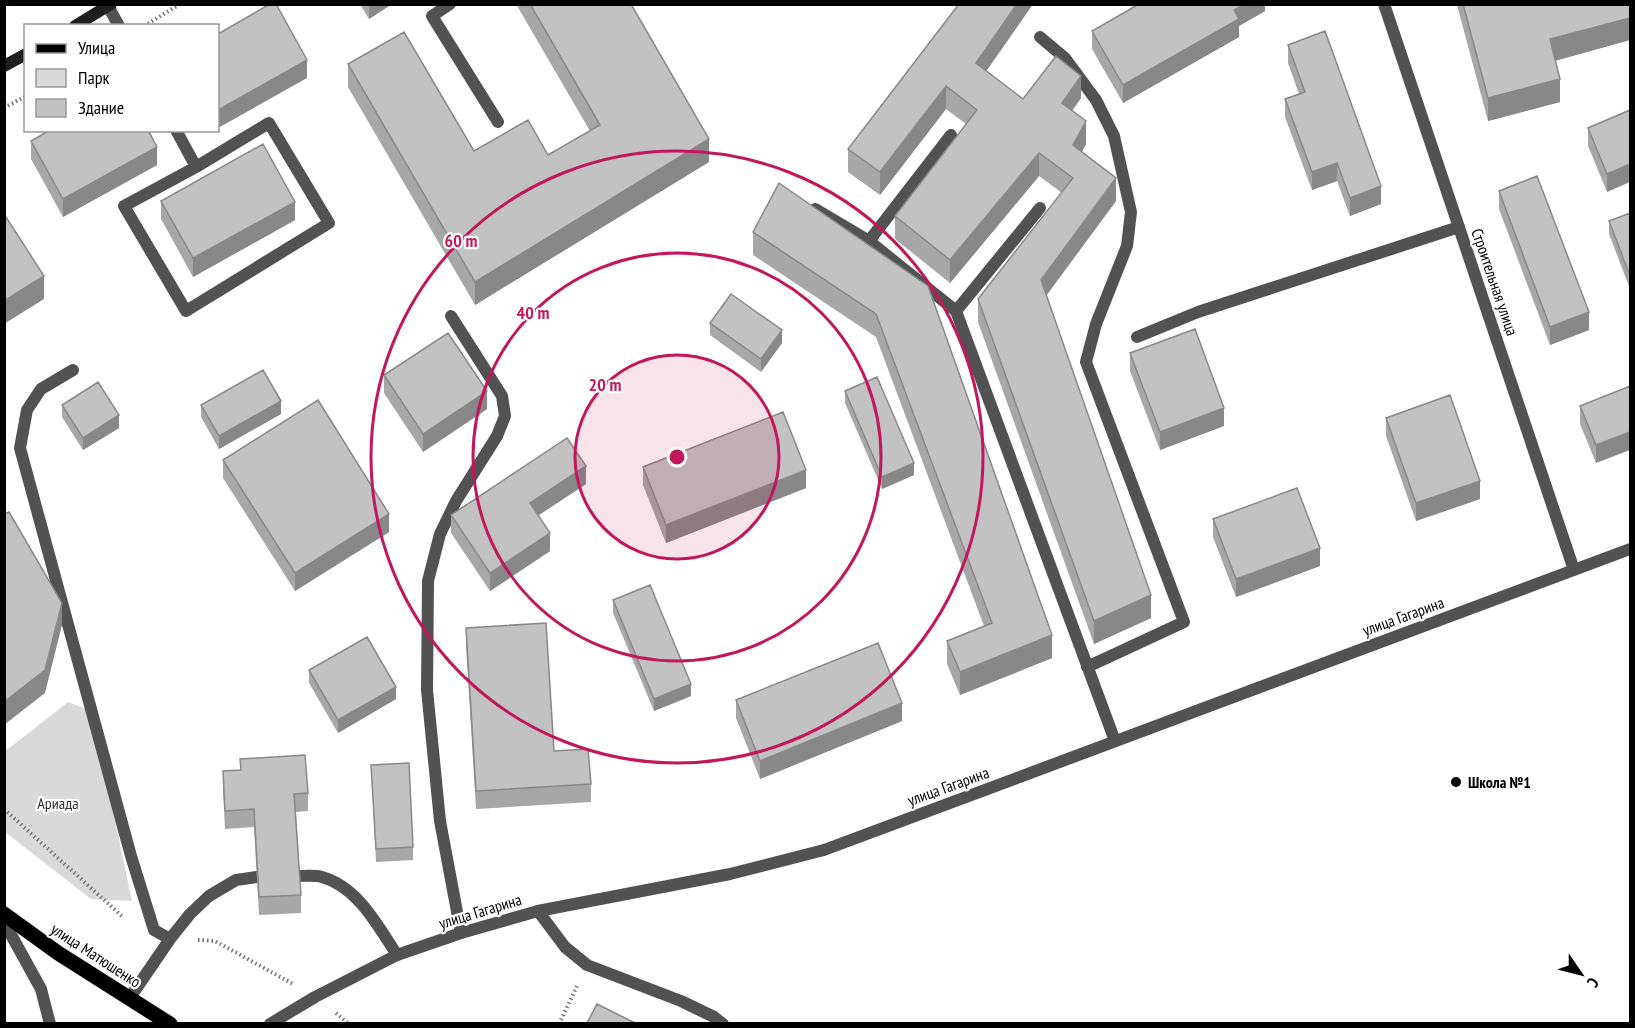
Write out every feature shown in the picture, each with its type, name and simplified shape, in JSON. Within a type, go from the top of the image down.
[{"type":"main road","points":[[78,24],[110,5]]},
{"type":"main road","points":[[4,66],[24,55]]},
{"type":"main road","name":"улица Матюшенко","points":[[4,914],[58,953],[170,1023]]},
{"type":"street","points":[[450,4],[432,16],[498,122]]},
{"type":"street","name":"Строительная улица","points":[[1384,4],[1574,570]]},
{"type":"street","points":[[110,5],[118,24]]},
{"type":"street","points":[[1040,37],[1065,58],[1096,100],[1114,136],[1131,212],[1127,246],[1096,324],[1086,362],[1184,622],[1087,667]]},
{"type":"street","points":[[269,123],[329,223],[186,311],[124,206],[196,167],[269,123]]},
{"type":"street","points":[[177,132],[196,167]]},
{"type":"street","points":[[869,241],[951,135]]},
{"type":"street","points":[[956,310],[1040,208]]},
{"type":"street","points":[[815,209],[869,241],[956,310],[1115,741]]},
{"type":"street","points":[[1137,337],[1198,312],[1459,227]]},
{"type":"street","points":[[451,316],[502,396],[505,416],[497,436],[456,501],[440,534],[428,581],[427,690],[440,821],[461,933]]},
{"type":"street","points":[[73,370],[41,389],[27,410],[20,448],[131,856],[154,930],[170,939]]},
{"type":"street","name":"улица Гагарина","points":[[270,1023],[397,955],[461,933],[538,911],[730,874],[824,850],[1630,549]]},
{"type":"street","points":[[298,876],[321,877],[341,886],[365,908],[397,955]]},
{"type":"street","points":[[129,999],[190,914],[209,896],[236,880],[257,877]]},
{"type":"street","points":[[538,911],[565,947],[587,965],[681,1001],[723,1023]]},
{"type":"street","points":[[4,922],[41,989],[50,1023]]},
{"type":"path","points":[[4,7],[9,4]]},
{"type":"path","points":[[147,24],[180,4]]},
{"type":"path","points":[[4,108],[24,97]]},
{"type":"path","points":[[4,809],[131,924],[154,930]]},
{"type":"path","points":[[170,939],[215,940],[315,997],[350,1023]]},
{"type":"path","points":[[559,1023],[587,965]]},
{"type":"green space","name":"Ариада","points":[[68,702],[92,711],[132,901],[91,899],[5,832],[5,749]]},
{"type":"building","points":[[270,4],[276,4],[307,60],[219,109],[219,33]]},
{"type":"building","points":[[530,4],[631,4],[709,139],[475,282],[348,64],[404,32],[474,151],[528,120],[548,155],[600,125]]},
{"type":"building","points":[[959,4],[1017,4],[976,63],[1023,99],[1056,56],[1081,76],[1062,103],[1086,121],[1073,145],[1116,178],[1041,280],[1151,595],[1094,621],[978,299],[1073,178],[1039,153],[950,260],[895,216],[977,110],[946,86],[880,172],[848,149]]},
{"type":"building","points":[[1139,4],[1245,4],[1234,10],[1239,19],[1123,85],[1092,31]]},
{"type":"building","points":[[1463,4],[1630,4],[1630,18],[1550,39],[1560,79],[1488,98]]},
{"type":"building","points":[[1325,31],[1381,186],[1350,198],[1337,163],[1312,172],[1285,99],[1305,92],[1288,45]]},
{"type":"building","points":[[1630,110],[1630,164],[1607,174],[1588,128]]},
{"type":"building","points":[[47,132],[149,132],[157,147],[63,199],[31,141]]},
{"type":"building","points":[[263,144],[295,202],[193,258],[161,201]]},
{"type":"building","points":[[1537,176],[1589,312],[1550,327],[1499,191]]},
{"type":"building","points":[[779,183],[928,286],[1052,635],[960,672],[947,641],[992,623],[876,314],[753,232]]},
{"type":"building","points":[[1630,213],[1630,276],[1609,221]]},
{"type":"building","points":[[4,214],[44,276],[4,301]]},
{"type":"building","points":[[731,294],[782,330],[761,359],[710,323]]},
{"type":"building","points":[[1195,329],[1224,408],[1160,432],[1130,353]]},
{"type":"building","points":[[448,333],[487,391],[423,434],[384,375]]},
{"type":"building","points":[[263,370],[281,401],[219,436],[201,405]]},
{"type":"building","points":[[877,377],[914,463],[882,477],[845,391]]},
{"type":"building","points":[[98,382],[119,415],[83,438],[62,405]]},
{"type":"building","points":[[1630,386],[1630,432],[1596,445],[1580,406]]},
{"type":"building","points":[[1450,395],[1480,481],[1416,503],[1386,418]]},
{"type":"building","points":[[318,400],[389,514],[295,573],[223,460]]},
{"type":"building","points":[[783,412],[806,470],[666,525],[643,467]]},
{"type":"building","points":[[567,438],[586,466],[530,503],[550,533],[490,573],[451,515]]},
{"type":"building","points":[[1297,488],[1320,548],[1236,579],[1213,519]]},
{"type":"building","points":[[9,512],[62,603],[45,670],[4,702],[4,514]]},
{"type":"building","points":[[650,585],[691,684],[654,699],[613,600]]},
{"type":"building","points":[[546,623],[554,751],[588,749],[591,784],[476,791],[466,628]]},
{"type":"building","points":[[367,637],[396,687],[338,720],[309,670]]},
{"type":"building","points":[[878,643],[902,703],[760,761],[736,700]]},
{"type":"building","points":[[305,755],[308,793],[294,794],[301,895],[259,897],[254,809],[225,811],[223,771],[241,770],[240,759]]},
{"type":"building","points":[[409,763],[413,847],[376,849],[371,765]]},
{"type":"building","points":[[597,1004],[635,1023],[587,1023]]},
{"type":"place","name":"Школа №1","points":[[1456,782]]}]
